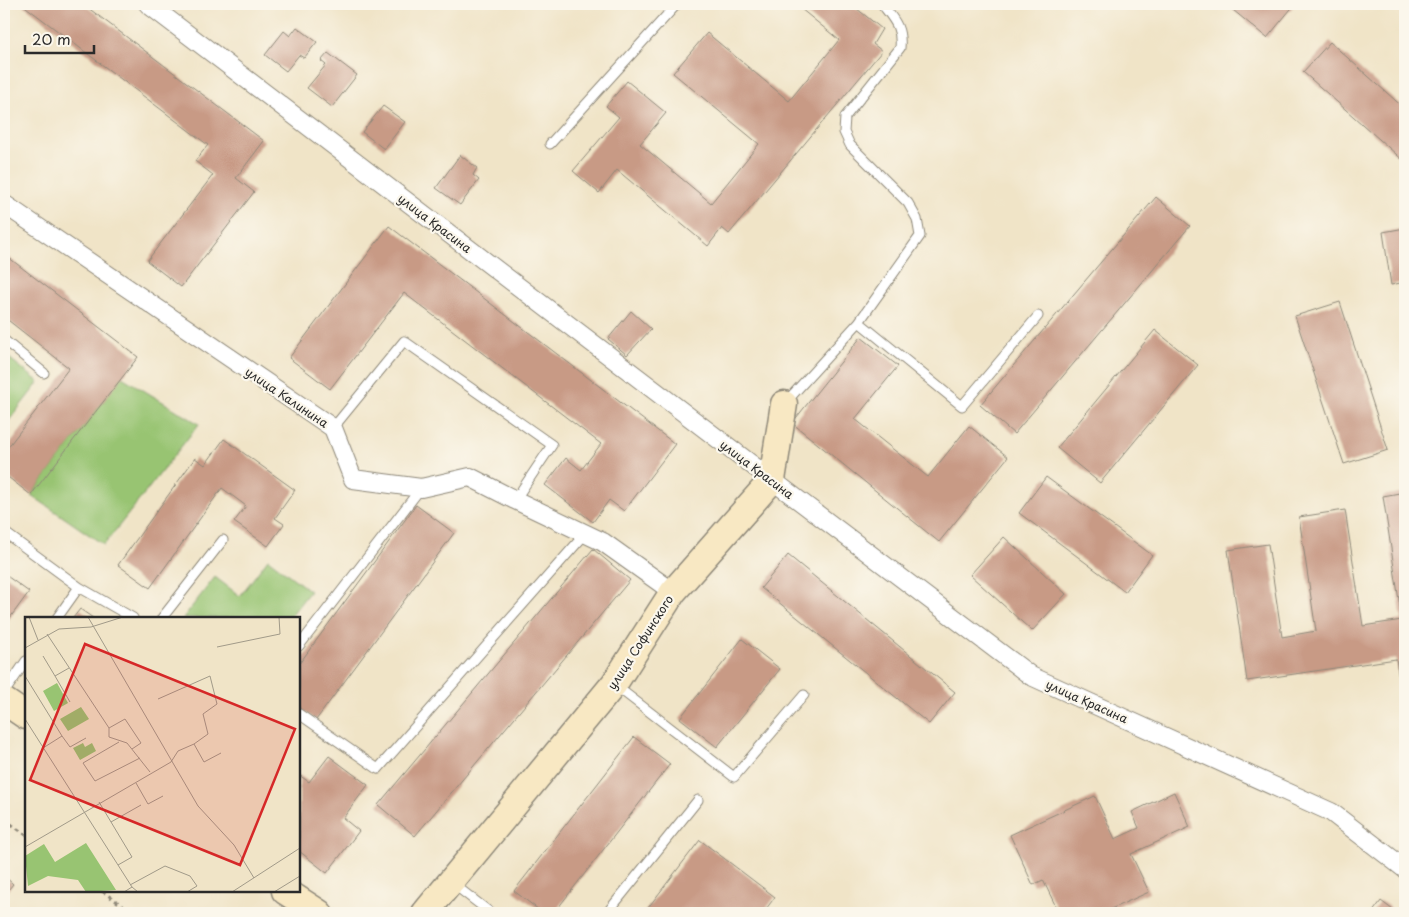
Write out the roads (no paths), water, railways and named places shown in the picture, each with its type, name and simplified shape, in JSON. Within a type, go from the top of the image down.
[{"type":"street","name":"улица Красина","points":[[148,4],[1031,676],[1331,812],[1405,869]]},
{"type":"street","name":"улица Калинина","points":[[4,204],[333,428],[353,479],[421,488],[470,476],[603,542],[672,592]]},
{"type":"street","points":[[772,480],[784,404]]},
{"type":"street","name":"улица Софинского","points":[[425,913],[614,684],[672,592],[772,480]]},
{"type":"street","points":[[4,701],[25,715]]},
{"type":"street","points":[[287,892],[319,913]]},
{"type":"lane","points":[[550,144],[678,4]]},
{"type":"lane","points":[[784,404],[859,322],[920,236],[917,218],[908,202],[850,145],[844,132],[845,117],[900,48],[901,36],[897,24],[882,4]]},
{"type":"lane","points":[[859,322],[962,406],[1038,316]]},
{"type":"lane","points":[[4,340],[44,373]]},
{"type":"lane","points":[[333,428],[404,341],[552,445],[515,500]]},
{"type":"lane","points":[[300,645],[421,488]]},
{"type":"lane","points":[[4,532],[79,587],[131,617]]},
{"type":"lane","points":[[300,715],[378,769],[585,534]]},
{"type":"lane","points":[[163,617],[223,540]]},
{"type":"lane","points":[[58,617],[79,587]]},
{"type":"lane","points":[[4,693],[25,662]]},
{"type":"lane","points":[[614,684],[734,777],[804,695]]},
{"type":"lane","points":[[607,913],[698,800]]},
{"type":"lane","points":[[450,881],[492,913]]}]
